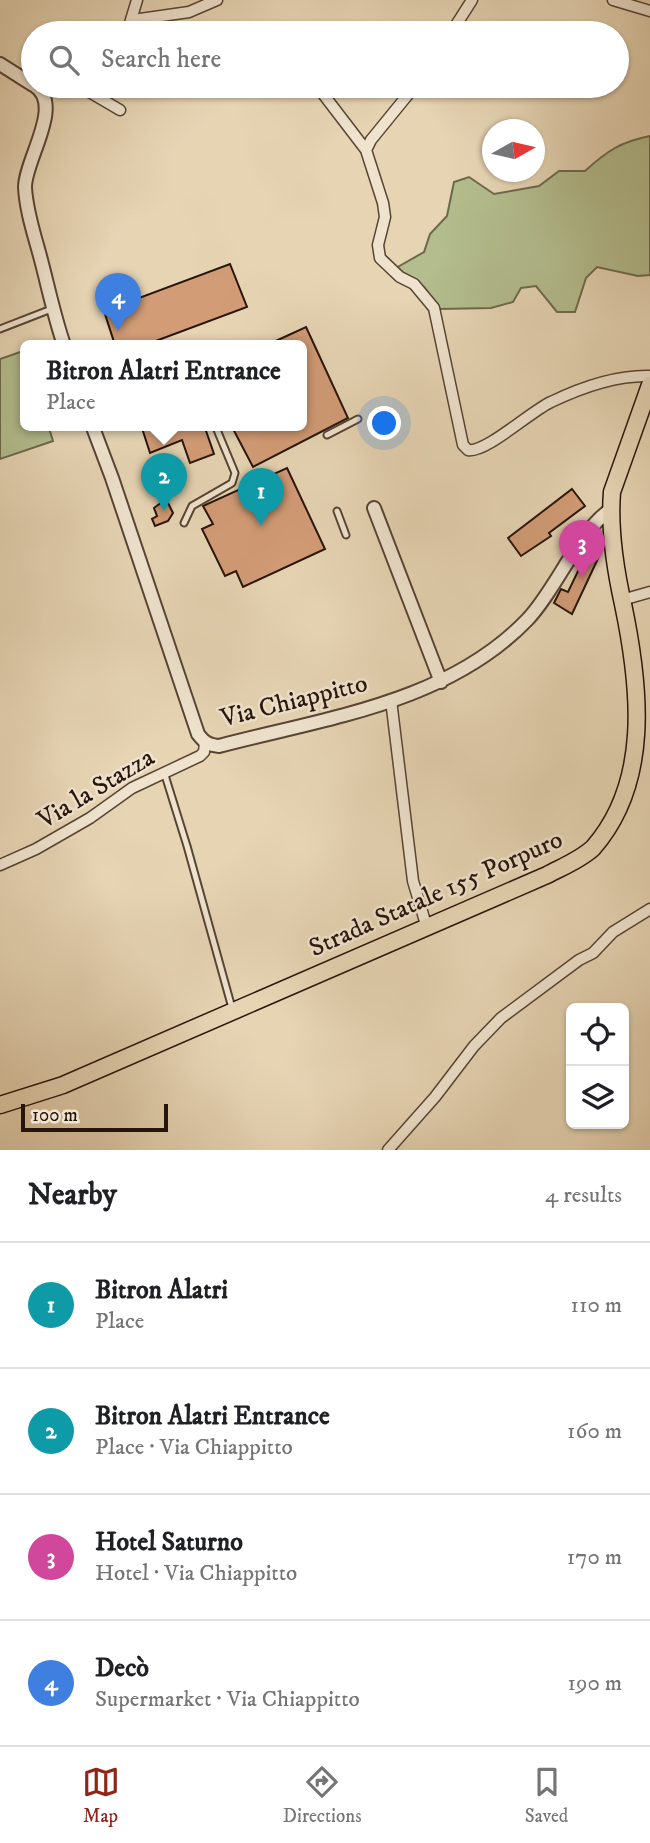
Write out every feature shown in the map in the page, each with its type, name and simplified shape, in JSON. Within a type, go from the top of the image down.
[{"type":"main road","name":"Strada Statale 155 Porpuro","points":[[0,1105],[63,1086],[427,928],[571,863],[592,850],[610,832],[627,811],[637,790],[643,769],[644,716],[622,600],[610,510],[611,492],[650,385]]},
{"type":"street","points":[[137,0],[133,20],[189,12],[217,0]]},
{"type":"street","points":[[459,21],[472,0]]},
{"type":"street","points":[[613,0],[650,11]]},
{"type":"street","points":[[0,64],[21,76]]},
{"type":"street","points":[[43,98],[46,122],[27,171],[25,187],[29,214],[63,340]]},
{"type":"street","points":[[100,98],[120,110]]},
{"type":"street","points":[[326,98],[366,150],[386,217],[378,245],[380,258],[400,277],[414,284],[434,308],[461,439],[468,450],[479,450],[487,446],[550,402],[615,379],[632,375],[650,376]]},
{"type":"street","points":[[366,150],[405,98]]},
{"type":"street","name":"Via Chiappitto","points":[[94,431],[198,734],[205,742],[219,746],[343,715],[441,682],[501,642],[529,618],[592,527],[610,510]]},
{"type":"street","points":[[374,508],[441,682]]},
{"type":"street","points":[[622,600],[650,592]]},
{"type":"street","points":[[391,700],[413,881],[427,928]]},
{"type":"street","name":"Via la Stazza","points":[[0,865],[47,843],[90,818],[132,788],[200,757],[204,752],[205,742]]},
{"type":"street","points":[[388,1150],[435,1097],[474,1046],[501,1018],[579,960],[593,953],[613,932],[650,909]]},
{"type":"lane","points":[[0,329],[54,308]]},
{"type":"lane","points":[[327,435],[358,419]]},
{"type":"lane","points":[[184,523],[192,506],[232,483],[235,473],[218,431]]},
{"type":"lane","points":[[337,511],[346,535]]},
{"type":"lane","points":[[163,772],[187,846],[233,1011]]},
{"type":"green space","points":[[650,136],[650,275],[638,276],[597,267],[586,278],[575,312],[557,312],[536,286],[521,288],[513,302],[491,308],[440,309],[424,287],[396,268],[424,252],[430,234],[447,216],[454,182],[469,177],[494,194],[539,186],[559,171],[585,171],[614,148]]},
{"type":"green space","points":[[20,352],[20,431],[50,431],[53,441],[0,459],[0,359]]},
{"type":"building","points":[[230,264],[247,307],[158,340],[113,340],[104,311]]},
{"type":"building","points":[[306,327],[348,418],[253,467],[234,431],[307,431],[307,340],[278,340]]},
{"type":"building","points":[[143,431],[206,431],[214,454],[190,463],[182,440],[150,453]]},
{"type":"building","points":[[287,468],[325,549],[243,587],[236,571],[225,576],[202,529],[213,524],[203,506]]},
{"type":"building","points":[[572,489],[585,506],[549,533],[551,536],[521,556],[508,538]]},
{"type":"building","points":[[166,499],[173,513],[168,521],[155,526],[152,519],[157,516],[154,508]]},
{"type":"building","points":[[593,540],[599,541],[602,550],[572,614],[554,603],[561,589],[568,592],[580,567],[577,566]]},
{"type":"place","name":"Decò","points":[[118,331]]},
{"type":"place","name":"Bitron Alatri Entrance","points":[[164,511]]},
{"type":"place","name":"Bitron Alatri","points":[[261,526]]},
{"type":"place","name":"Hotel Saturno","points":[[582,578]]}]
